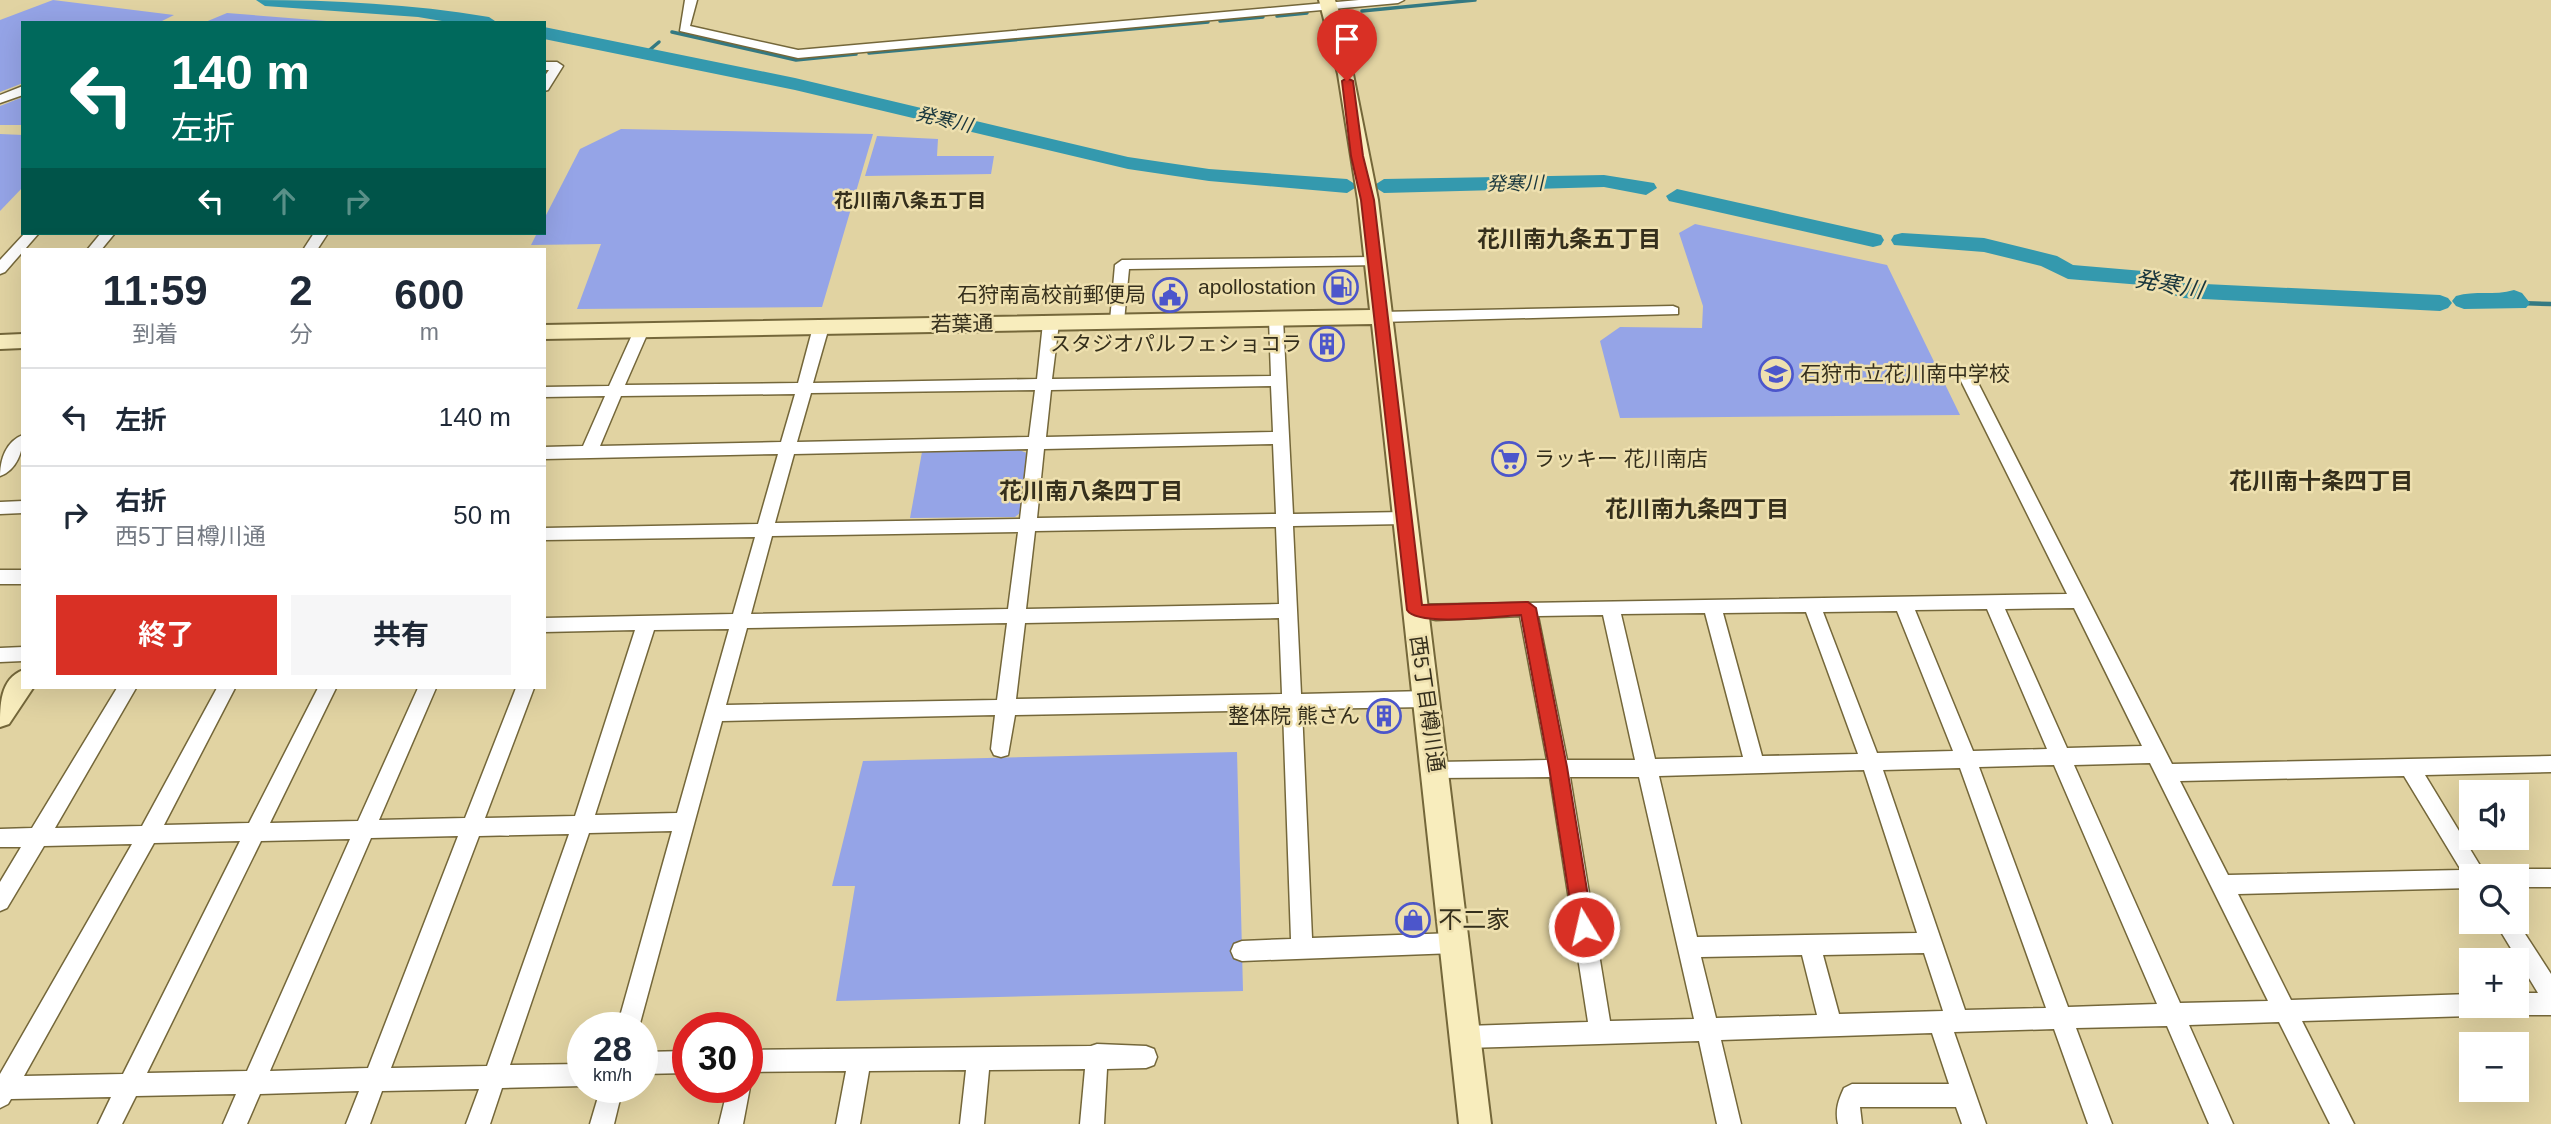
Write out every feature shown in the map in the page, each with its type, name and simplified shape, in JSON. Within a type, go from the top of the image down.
[{"type":"main road","name":"西5丁目樽川通","points":[[1335,3],[1357,156],[1368,200],[1475,1124]]},
{"type":"main road","name":"若葉通","points":[[546,332],[1380,317]]},
{"type":"main road","points":[[0,716],[21,684]]},
{"type":"street","points":[[691,0],[684,28],[799,54],[1335,3],[1398,0]]},
{"type":"street","points":[[546,66],[557,66],[546,84]]},
{"type":"street","points":[[0,99],[21,91]]},
{"type":"street","points":[[0,269],[30,235]]},
{"type":"street","points":[[1117,321],[1122,265],[1374,262]]},
{"type":"street","points":[[1380,317],[1673,312]]},
{"type":"street","points":[[1276,318],[1302,948]]},
{"type":"street","points":[[1001,749],[1051,323]]},
{"type":"street","points":[[632,1012],[821,327]]},
{"type":"street","points":[[589,453],[641,330]]},
{"type":"street","points":[[1968,377],[2342,1124]]},
{"type":"street","points":[[546,392],[1279,381]]},
{"type":"street","points":[[546,453],[1281,438]]},
{"type":"street","points":[[0,470],[21,444]]},
{"type":"street","points":[[0,508],[21,507]]},
{"type":"street","points":[[546,534],[1404,518]]},
{"type":"street","points":[[0,577],[21,577]]},
{"type":"street","points":[[1415,610],[1436,613],[1528,608],[2080,601]]},
{"type":"street","points":[[1993,602],[2221,1124]]},
{"type":"street","points":[[1903,603],[1966,758],[2100,1124]]},
{"type":"street","points":[[1812,605],[1870,760],[1931,943],[1964,1095],[1974,1124]]},
{"type":"street","points":[[1712,606],[1754,763]]},
{"type":"street","points":[[1610,607],[1729,1124]]},
{"type":"street","points":[[1528,608],[1558,767],[1601,1033]]},
{"type":"street","points":[[546,629],[647,623],[1289,611]]},
{"type":"street","points":[[478,1124],[582,825],[647,623]]},
{"type":"street","points":[[0,655],[21,654]]},
{"type":"street","points":[[0,901],[126,689]]},
{"type":"street","points":[[1,1091],[148,835],[225,689]]},
{"type":"street","points":[[110,1124],[326,689]]},
{"type":"street","points":[[235,1124],[427,689]]},
{"type":"street","points":[[358,1124],[525,689]]},
{"type":"street","points":[[715,713],[1427,699]]},
{"type":"street","points":[[1436,770],[1646,768],[2157,754]]},
{"type":"street","points":[[2166,773],[2551,764]]},
{"type":"street","points":[[2409,767],[2469,864]]},
{"type":"street","points":[[0,838],[685,822]]},
{"type":"street","points":[[2529,878],[2551,878]]},
{"type":"street","points":[[2222,885],[2459,879]]},
{"type":"street","points":[[2514,934],[2551,994]]},
{"type":"street","points":[[1242,951],[1455,943]]},
{"type":"street","points":[[1688,947],[1931,943]]},
{"type":"street","points":[[1810,945],[1831,1025]]},
{"type":"street","points":[[2529,1004],[2551,1003]]},
{"type":"street","points":[[1466,1037],[2459,1006]]},
{"type":"street","points":[[1092,1124],[1097,1055]]},
{"type":"street","points":[[763,1061],[1097,1055],[1146,1057]]},
{"type":"street","points":[[972,1124],[979,1057]]},
{"type":"street","points":[[848,1124],[859,1059]]},
{"type":"street","points":[[1,1091],[129,1085],[567,1075]]},
{"type":"street","points":[[1850,1124],[1847,1112],[1853,1096],[1964,1095]]},
{"type":"street","points":[[602,1124],[608,1103]]},
{"type":"street","points":[[731,1124],[736,1103]]},
{"type":"shaded area","points":[[53,0],[174,15],[162,21],[21,21],[21,84],[0,92],[0,20]]},
{"type":"shaded area","points":[[227,13],[327,21],[208,21]]},
{"type":"shaded area","points":[[21,98],[21,125],[0,125],[0,106]]},
{"type":"shaded area","points":[[621,129],[873,134],[822,307],[577,309],[601,244],[531,245],[536,235],[546,235],[546,215],[580,149]]},
{"type":"shaded area","points":[[0,134],[21,135],[21,189],[0,211]]},
{"type":"shaded area","points":[[877,136],[938,139],[937,156],[994,156],[991,174],[865,176]]},
{"type":"shaded area","points":[[1695,224],[1887,265],[1960,415],[1620,418],[1600,341],[1620,327],[1702,328],[1703,306],[1679,233]]},
{"type":"shaded area","points":[[1019,450],[1027,453],[1020,513],[1015,517],[910,518],[922,452]]},
{"type":"shaded area","points":[[1237,752],[1243,991],[836,1001],[855,886],[832,886],[863,761]]},
{"type":"waterway","name":"発寒川","points":[[265,0],[418,11],[477,21]]},
{"type":"waterway","points":[[1362,11],[1475,0]]},
{"type":"waterway","points":[[1277,16],[1307,13]]},
{"type":"waterway","points":[[1220,21],[1263,17]]},
{"type":"waterway","points":[[869,53],[1208,22]]},
{"type":"waterway","points":[[672,32],[796,60],[856,54]]},
{"type":"waterway","name":"発寒川","points":[[546,33],[795,84],[1128,163],[1209,175],[1347,186]]},
{"type":"waterway","points":[[646,53],[659,42]]},
{"type":"waterway","name":"発寒川","points":[[1384,186],[1604,181],[1646,188]]},
{"type":"waterway","name":"発寒川","points":[[1677,196],[1873,240]]},
{"type":"waterway","name":"発寒川","points":[[1902,240],[1984,245],[2049,261],[2068,272],[2143,278],[2183,290],[2440,303]]},
{"type":"waterway","name":"発寒川","points":[[2464,301],[2518,303],[2514,298]]},
{"type":"waterway","points":[[2518,303],[2551,304]]},
{"type":"place","name":"apollostation","points":[[1341,287]]},
{"type":"place","name":"石狩南高校前郵便局","points":[[1170,295]]},
{"type":"place","name":"スタジオパルフェショコラ","points":[[1327,344]]},
{"type":"place","name":"石狩市立花川南中学校","points":[[1776,374]]},
{"type":"place","name":"ラッキー 花川南店","points":[[1509,459]]},
{"type":"place","name":"整体院 熊さん","points":[[1384,716]]},
{"type":"place","name":"不二家","points":[[1413,920]]},
{"type":"district","name":"花川南八条五丁目","points":[[910,200]]},
{"type":"district","name":"花川南九条五丁目","points":[[1569,239]]},
{"type":"district","name":"花川南十条四丁目","points":[[2321,481]]},
{"type":"district","name":"花川南八条四丁目","points":[[1091,491]]},
{"type":"district","name":"花川南九条四丁目","points":[[1697,509]]},
{"type":"route","points":[[1347,81],[1357,156],[1368,200],[1415,610],[1436,613],[1528,608],[1584,927]]}]
